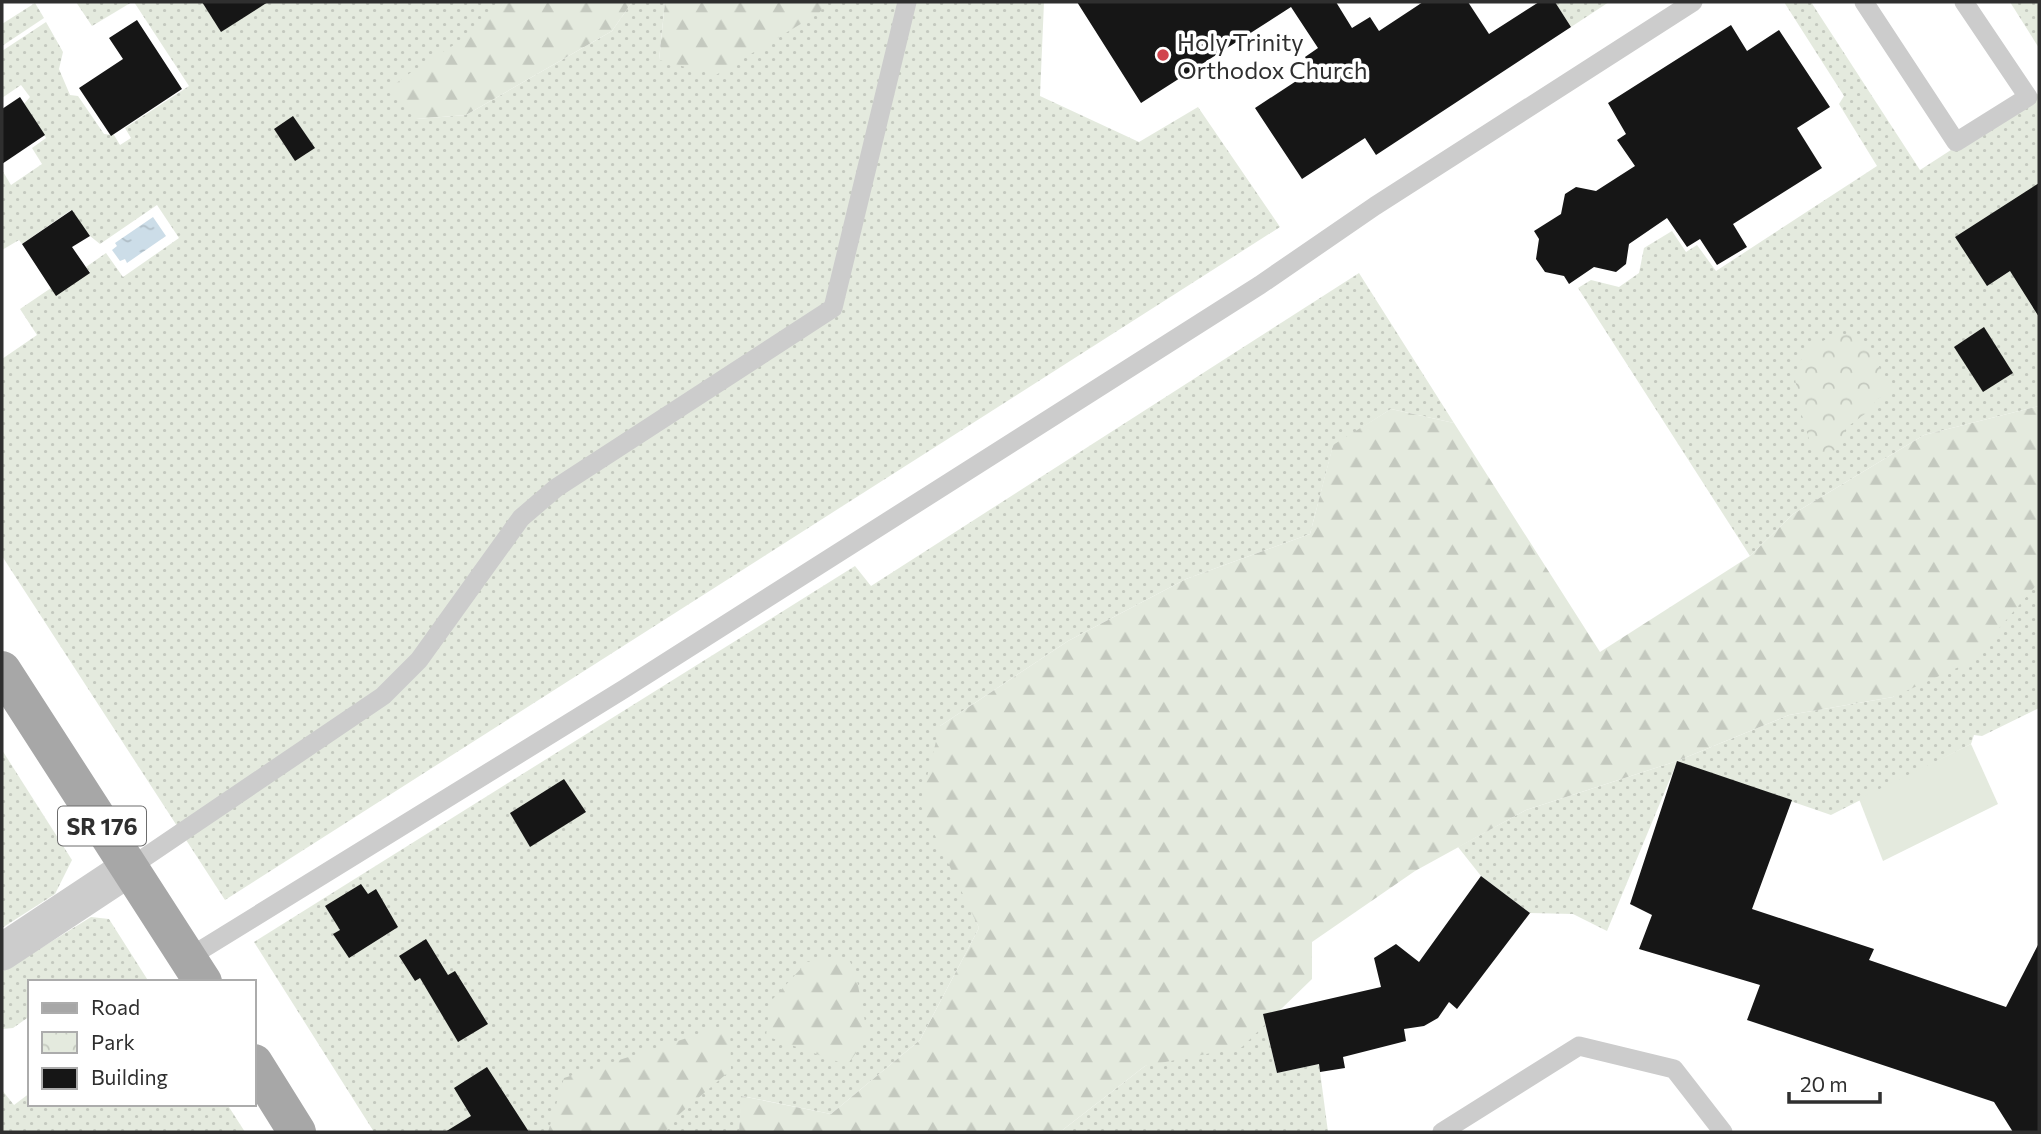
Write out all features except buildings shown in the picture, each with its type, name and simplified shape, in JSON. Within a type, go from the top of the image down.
[{"type":"main road","name":"SR 176","points":[[2,670],[195,970]]},
{"type":"main road","points":[[256,1066],[297,1132]]},
{"type":"street","points":[[2,952],[129,868]]},
{"type":"lane","points":[[129,868],[383,696],[419,660],[521,518],[556,488],[833,307],[907,2]]},
{"type":"lane","points":[[195,970],[624,689],[1248,292],[1375,206],[1693,2]]},
{"type":"lane","points":[[1864,2],[1956,142],[2028,97],[1964,2]]},
{"type":"lane","points":[[1442,1132],[1579,1046],[1674,1069],[1722,1131]]},
{"type":"green space","points":[[76,2],[132,2],[92,26]]},
{"type":"green space","points":[[134,2],[505,2],[416,119],[466,115],[612,31],[632,2],[665,2],[659,60],[795,2],[1044,2],[1040,96],[1139,142],[1198,107],[1280,227],[225,900],[2,556],[2,359],[37,335],[20,309],[51,288],[90,272],[86,267],[106,253],[123,277],[179,238],[157,205],[100,244],[90,236],[71,210],[22,244],[19,240],[2,250],[2,170],[11,185],[42,164],[32,148],[46,138],[24,104],[30,97],[21,85],[2,98],[2,51],[46,22],[63,52],[59,69],[70,95],[78,96],[104,134],[114,135],[120,145],[131,138],[125,128],[189,86]]},
{"type":"green space","points":[[505,2],[632,2],[612,31],[466,115],[416,119],[388,90],[479,27]]},
{"type":"green space","points":[[665,2],[829,2],[819,13],[716,75],[659,60]]},
{"type":"green space","points":[[1555,2],[1609,2],[1571,27]]},
{"type":"green space","points":[[1784,2],[1811,2],[1920,170],[2039,93],[2039,406],[1924,435],[1793,514],[1750,556],[1578,288],[1591,280],[1619,287],[1639,273],[1644,248],[1672,231],[1686,252],[1697,245],[1716,271],[1877,166],[1839,104],[1844,96]]},
{"type":"green space","points":[[2010,2],[2039,2],[2039,48]]},
{"type":"green space","points":[[35,3],[44,18],[2,46],[2,24]]},
{"type":"green space","points":[[1359,273],[1454,423],[1391,409],[1333,446],[1310,534],[1186,579],[1068,641],[940,726],[959,882],[979,928],[920,1040],[831,1114],[742,1096],[739,1132],[374,1132],[254,942],[855,566],[871,586]]},
{"type":"green space","points":[[1836,334],[1853,334],[1868,345],[1892,392],[1875,400],[1873,408],[1846,428],[1838,449],[1822,454],[1811,446],[1795,379],[1804,351]]},
{"type":"green space","points":[[2039,406],[2039,582],[1970,662],[1893,697],[1789,715],[1677,761],[1526,810],[1415,871],[1312,942],[1312,979],[1242,1047],[1145,1066],[1060,1132],[739,1132],[741,1096],[831,1114],[920,1040],[979,928],[920,804],[940,726],[1068,641],[1186,579],[1310,534],[1333,445],[1391,409],[1454,423],[1600,652],[1750,556],[1793,514],[1924,435]]},
{"type":"green space","points":[[2038,581],[2039,708],[1982,736],[1974,735],[1971,744],[1831,815],[1677,762],[1607,931],[1573,914],[1530,913],[1481,876],[1458,847],[1526,810],[1677,761],[1789,715],[1893,697]]},
{"type":"green space","points":[[1971,744],[1998,804],[1883,861],[1859,799]]},
{"type":"green space","points":[[2,750],[72,860],[55,894],[2,928]]},
{"type":"green space","points":[[91,917],[109,919],[148,980],[28,980],[28,1017],[13,1028],[2,1029],[2,972]]},
{"type":"green space","points":[[848,957],[856,975],[868,1037],[847,1065],[766,1036],[770,1002],[807,962]]},
{"type":"green space","points":[[1263,1014],[1277,1073],[1319,1064],[1328,1132],[1060,1132],[1145,1066]]},
{"type":"green space","points":[[730,1024],[731,1070],[676,1117],[665,1132],[548,1132],[564,1078]]},
{"type":"green space","points":[[2,1090],[14,1105],[28,1094],[28,1106],[228,1106],[245,1132],[2,1132]]},
{"type":"water","points":[[153,217],[166,236],[127,263],[125,259],[120,261],[112,250],[117,246],[115,243]]},
{"type":"place","name":"Holy Trinity Orthodox Church","points":[[1163,55]]}]
